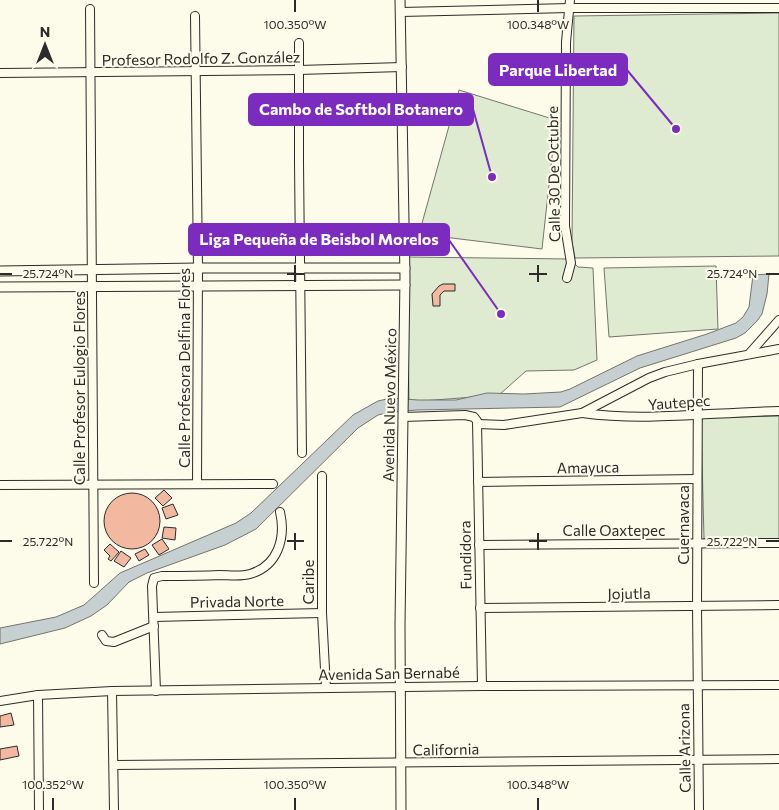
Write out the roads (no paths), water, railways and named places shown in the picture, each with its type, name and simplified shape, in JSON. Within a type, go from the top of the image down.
[{"type":"street","name":"Avenida Nuevo México","points":[[400,0],[405,268],[400,687],[401,810]]},
{"type":"street","name":"Calle 30 De Octubre","points":[[567,278],[571,263],[565,226],[566,42],[570,0]]},
{"type":"street","points":[[401,12],[569,8],[779,8]]},
{"type":"street","name":"Calle Profesor Eulogio Flores","points":[[90,9],[94,583]]},
{"type":"street","name":"Calle Profesora Delfina Flores","points":[[195,16],[198,268],[197,484]]},
{"type":"street","points":[[299,43],[302,453]]},
{"type":"street","name":"Profesor Rodolfo Z. González","points":[[0,73],[402,67]]},
{"type":"street","points":[[0,271],[198,268],[405,268]]},
{"type":"street","points":[[0,287],[405,285]]},
{"type":"street","points":[[749,354],[779,320]]},
{"type":"street","points":[[403,416],[469,415],[476,418],[478,424],[504,425],[582,414],[649,378],[665,372],[779,349]]},
{"type":"street","name":"Cuernavaca","points":[[697,685],[696,416],[698,364]]},
{"type":"street","name":"Yautepec","points":[[582,414],[629,418],[779,411]]},
{"type":"street","name":"Fundidora","points":[[478,424],[482,686]]},
{"type":"street","name":"Caribe","points":[[322,476],[322,613],[326,688]]},
{"type":"street","name":"Amayuca","points":[[478,482],[697,479]]},
{"type":"street","points":[[0,485],[273,484]]},
{"type":"street","points":[[156,691],[152,586],[154,578],[162,576],[238,575],[256,572],[266,564],[279,548],[283,531],[280,512]]},
{"type":"street","name":"Calle Oaxtepec","points":[[479,545],[779,543]]},
{"type":"street","name":"Jojutla","points":[[480,608],[779,605]]},
{"type":"street","name":"Privada Norte","points":[[154,617],[322,613]]},
{"type":"street","points":[[102,635],[106,641],[114,642],[154,626]]},
{"type":"street","name":"Calle Arizona","points":[[697,685],[699,810]]},
{"type":"street","name":"Avenida San Bernabé","points":[[0,701],[38,695],[112,691],[482,686],[779,685]]},
{"type":"street","points":[[112,691],[114,810]]},
{"type":"street","points":[[38,695],[39,810]]},
{"type":"street","name":"California","points":[[114,765],[401,764],[779,759]]},
{"type":"place","name":"Parque Libertad","points":[[676,129]]},
{"type":"place","name":"Cambo de Softbol Botanero","points":[[492,177]]},
{"type":"place","name":"Liga Pequeña de Beisbol Morelos","points":[[501,314]]}]
